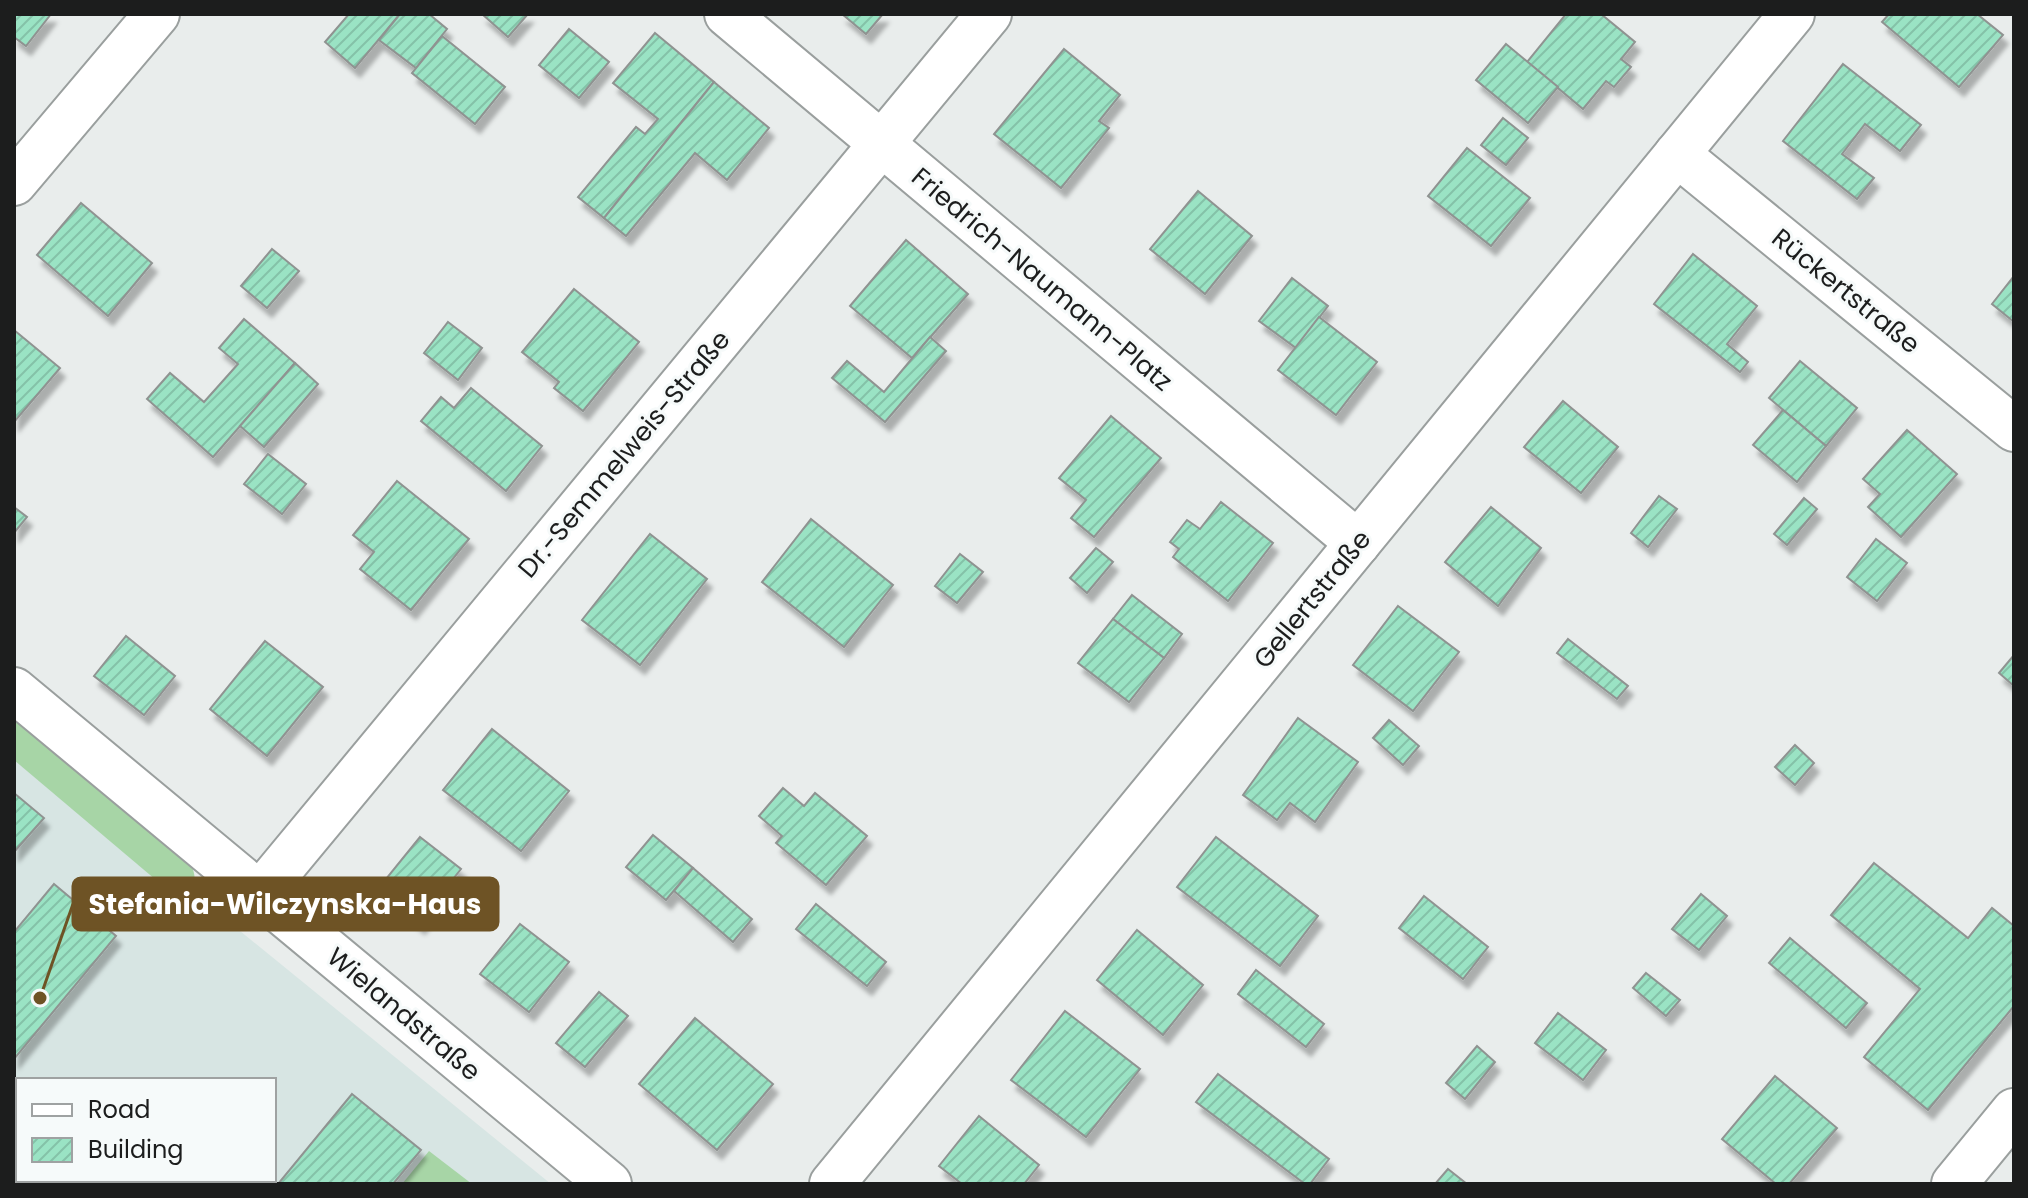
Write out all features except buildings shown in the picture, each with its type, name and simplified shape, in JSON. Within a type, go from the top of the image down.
[{"type":"street","points":[[14,183],[157,14]]},
{"type":"street","name":"Friedrich-Naumann-Platz","points":[[727,14],[1358,543]]},
{"type":"street","name":"Dr.-Semmelweis-Straße","points":[[259,895],[989,14]]},
{"type":"street","name":"Gellertstraße","points":[[832,1184],[1792,14]]},
{"type":"street","name":"Rückertstraße","points":[[1677,154],[2014,429]]},
{"type":"street","name":"Wielandstraße","points":[[14,690],[609,1184]]},
{"type":"street","points":[[1954,1184],[2014,1111]]},
{"type":"shaded area","points":[[14,747],[551,1184],[14,1184]]},
{"type":"green space","points":[[14,711],[188,857],[194,881],[182,902],[14,760]]},
{"type":"green space","points":[[429,1151],[472,1184],[402,1184]]},
{"type":"place","name":"Stefania-Wilczynska-Haus","points":[[40,998]]}]
